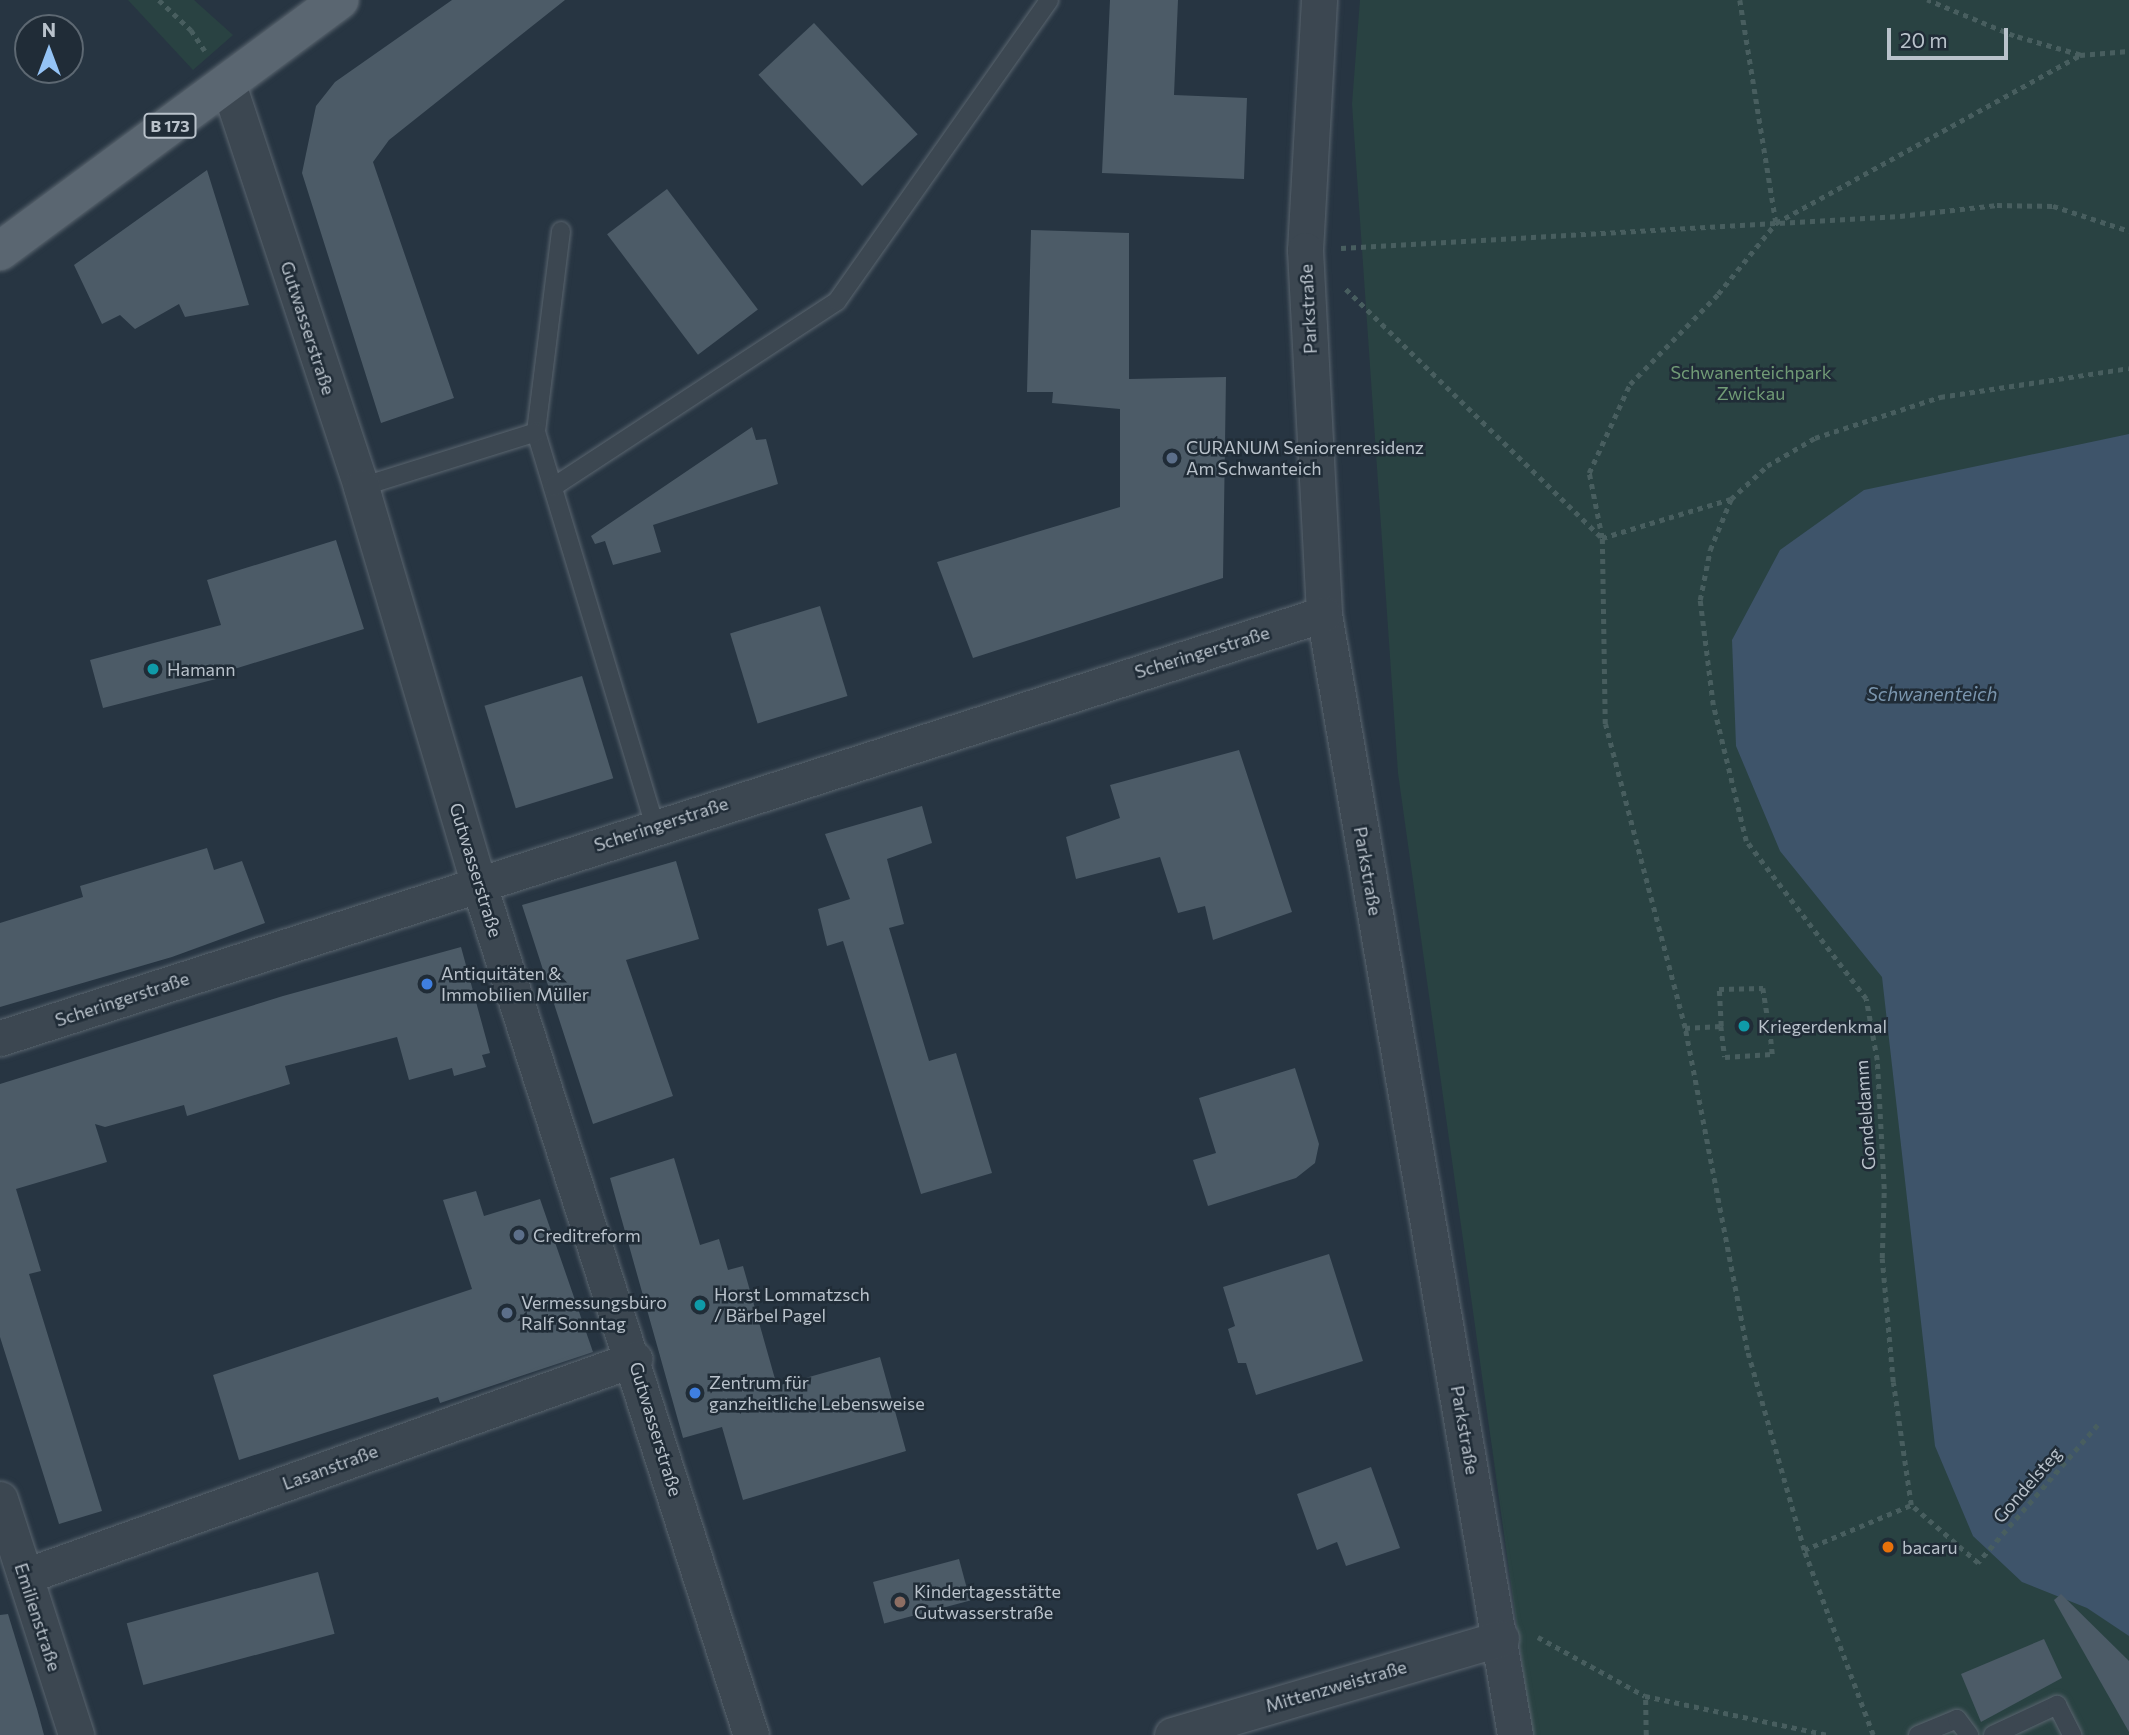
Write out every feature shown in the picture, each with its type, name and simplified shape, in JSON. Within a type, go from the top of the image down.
[{"type":"main road","name":"B 173","points":[[0,251],[228,84],[334,1]]},
{"type":"street","name":"Parkstraße","points":[[1320,0],[1305,250],[1324,614],[1501,1638],[1515,1735]]},
{"type":"street","name":"Gutwasserstraße","points":[[228,84],[361,487],[479,885],[634,1359],[751,1735]]},
{"type":"street","name":"Scheringerstraße","points":[[0,1038],[479,885],[656,825],[1324,614]]},
{"type":"street","name":"Lasanstraße","points":[[25,1576],[634,1359]]},
{"type":"street","name":"Emilienstraße","points":[[0,1499],[76,1735]]},
{"type":"street","name":"Mittenzweistraße","points":[[1172,1735],[1501,1638]]},
{"type":"lane","points":[[553,487],[837,301],[1049,0]]},
{"type":"lane","points":[[561,231],[536,432],[656,825]]},
{"type":"lane","points":[[361,487],[536,432]]},
{"type":"lane","points":[[1993,1735],[2057,1705],[2072,1735]]},
{"type":"lane","points":[[1919,1735],[1957,1719],[1969,1735]]},
{"type":"path","points":[[159,0],[191,30],[228,84]]},
{"type":"path","points":[[1740,0],[1776,223]]},
{"type":"path","points":[[1927,0],[2014,36],[2080,55],[2129,51]]},
{"type":"path","points":[[1873,1735],[1804,1550],[1747,1350],[1685,1028],[1605,724],[1602,538],[1589,473],[1630,384],[1718,294],[1776,223],[2080,55]]},
{"type":"path","points":[[1305,250],[1776,223],[2011,205],[2053,206],[2129,231]]},
{"type":"path","points":[[1305,250],[1602,538]]},
{"type":"path","points":[[1602,538],[1731,499],[1767,466],[1815,438],[1940,397],[2129,368]]},
{"type":"path","name":"Gondeldamm","points":[[1731,499],[1710,550],[1700,600],[1713,705],[1746,841],[1866,999],[1884,1189],[1882,1258],[1893,1382],[1912,1505]]},
{"type":"path","points":[[1763,988],[1769,1024],[1772,1054],[1724,1057],[1718,989],[1763,988]]},
{"type":"path","points":[[1769,1024],[1870,1024]]},
{"type":"path","points":[[1685,1028],[1721,1026]]},
{"type":"path","name":"Gondelsteg","points":[[1912,1505],[1978,1563],[2098,1426]]},
{"type":"path","points":[[1804,1550],[1912,1505]]},
{"type":"path","points":[[1501,1638],[1533,1634],[1645,1696],[1829,1735]]},
{"type":"path","points":[[1645,1696],[1646,1735]]},
{"type":"green space","points":[[128,0],[194,0],[233,35],[193,70]]},
{"type":"green space","name":"Schwanenteichpark Zwickau","points":[[1360,0],[2129,0],[2129,1735],[1532,1735],[1398,773],[1352,104]]},
{"type":"water","name":"Schwanenteich","points":[[2129,434],[2129,1636],[2087,1608],[2022,1582],[1973,1536],[1935,1446],[1882,977],[1780,851],[1736,746],[1732,640],[1780,550],[1864,490]]},
{"type":"building","points":[[452,0],[565,0],[389,140],[373,162],[454,398],[381,423],[302,173],[316,106],[335,82]]},
{"type":"building","points":[[1110,0],[1178,0],[1174,95],[1247,98],[1244,179],[1102,173]]},
{"type":"building","points":[[814,23],[918,134],[862,186],[758,75]]},
{"type":"building","points":[[207,170],[249,305],[185,317],[179,304],[135,329],[120,315],[102,324],[74,265]]},
{"type":"building","points":[[667,189],[758,310],[698,355],[607,234]]},
{"type":"building","name":"CURANUM Seniorenresidenz Am Schwanteich","points":[[1031,230],[1129,233],[1129,379],[1226,377],[1223,578],[973,658],[937,562],[1120,507],[1120,409],[1052,403],[1053,392],[1027,392]]},
{"type":"building","points":[[752,427],[756,440],[766,439],[778,484],[653,525],[661,552],[613,565],[605,541],[595,544],[591,536]]},
{"type":"building","points":[[336,540],[364,629],[215,675],[216,679],[103,708],[90,660],[221,625],[207,580]]},
{"type":"building","points":[[820,606],[847,696],[758,723],[730,633]]},
{"type":"building","points":[[582,676],[613,778],[516,808],[484,706]]},
{"type":"building","points":[[1239,750],[1292,912],[1213,940],[1205,906],[1178,913],[1160,857],[1076,879],[1066,837],[1120,818],[1110,785]]},
{"type":"building","points":[[922,806],[932,843],[887,859],[904,924],[889,928],[929,1061],[956,1053],[992,1173],[921,1194],[843,941],[827,946],[818,909],[850,899],[825,834]]},
{"type":"building","points":[[207,848],[214,870],[242,861],[265,923],[172,957],[0,1007],[0,923],[83,897],[80,886]]},
{"type":"building","points":[[676,861],[699,939],[626,960],[673,1096],[593,1124],[522,905]]},
{"type":"building","points":[[461,947],[490,1053],[482,1055],[486,1067],[454,1076],[452,1068],[409,1080],[397,1037],[285,1066],[290,1084],[187,1116],[184,1105],[105,1127],[95,1124],[107,1162],[16,1189],[41,1271],[29,1274],[102,1511],[59,1524],[0,1337],[0,1084],[283,996]]},
{"type":"building","points":[[1295,1068],[1319,1144],[1315,1163],[1296,1178],[1208,1206],[1193,1160],[1216,1153],[1199,1098]]},
{"type":"building","points":[[674,1158],[700,1245],[719,1239],[728,1270],[743,1266],[777,1386],[880,1357],[906,1451],[743,1500],[722,1427],[683,1438],[610,1178]]},
{"type":"building","points":[[476,1191],[484,1216],[540,1199],[593,1352],[440,1403],[438,1397],[239,1460],[213,1375],[472,1289],[443,1200]]},
{"type":"building","points":[[1329,1254],[1363,1361],[1256,1395],[1246,1363],[1238,1363],[1228,1329],[1235,1326],[1223,1287]]},
{"type":"building","points":[[1371,1467],[1400,1548],[1346,1566],[1337,1542],[1317,1550],[1297,1494]]},
{"type":"building","points":[[959,1559],[970,1601],[884,1624],[873,1582]]},
{"type":"building","points":[[318,1572],[335,1634],[143,1685],[127,1623]]},
{"type":"building","points":[[2061,1594],[2129,1661],[2129,1732],[2054,1600]]},
{"type":"building","points":[[8,1614],[44,1735],[0,1735],[0,1615]]},
{"type":"building","points":[[2044,1639],[2062,1678],[1981,1722],[1961,1674]]},
{"type":"place","name":"CURANUM Seniorenresidenz Am Schwanteich","points":[[1172,458]]},
{"type":"place","name":"Hamann","points":[[153,669]]},
{"type":"place","name":"Antiquitäten & Immobilien Müller","points":[[427,984]]},
{"type":"place","name":"Kriegerdenkmal","points":[[1744,1026]]},
{"type":"place","name":"Creditreform","points":[[519,1235]]},
{"type":"place","name":"Horst Lommatzsch / Bärbel Pagel","points":[[700,1305]]},
{"type":"place","name":"Vermessungsbüro Ralf Sonntag","points":[[507,1313]]},
{"type":"place","name":"Zentrum für ganzheitliche Lebensweise","points":[[695,1393]]},
{"type":"place","name":"bacaru","points":[[1888,1547]]},
{"type":"place","name":"Kindertagesstätte Gutwasserstraße","points":[[900,1602]]}]
